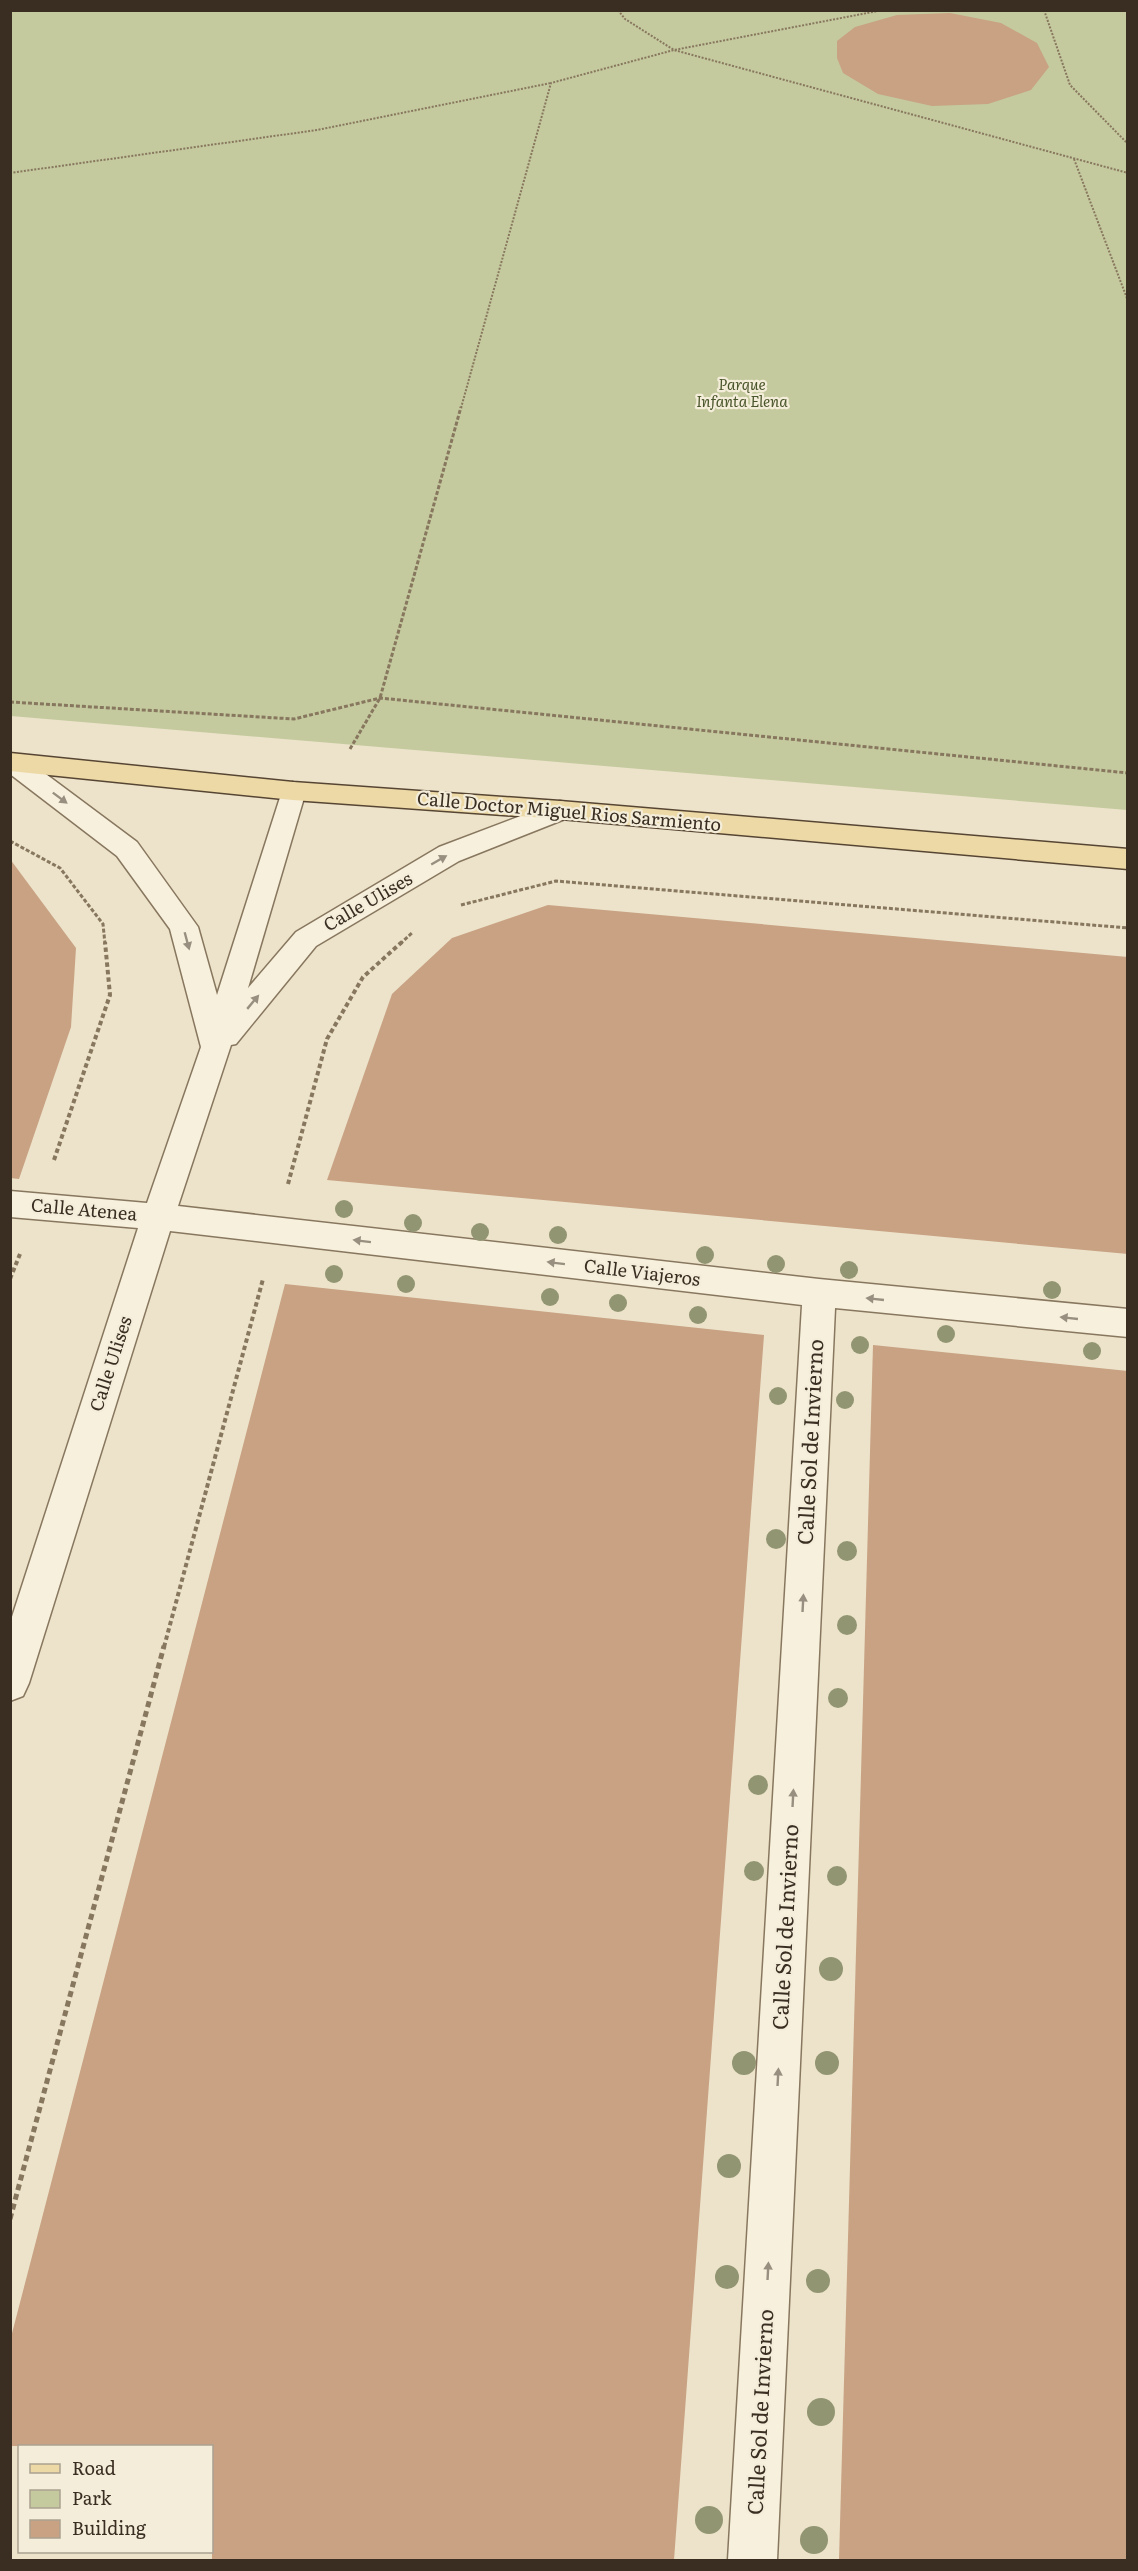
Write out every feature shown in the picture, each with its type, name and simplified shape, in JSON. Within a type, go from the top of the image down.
[{"type":"main road","name":"Calle Doctor Miguel Rios Sarmiento","points":[[12,763],[293,791],[560,810],[1128,859]]},
{"type":"street","points":[[12,763],[127,849],[184,927],[216,1047]]},
{"type":"street","name":"Calle Ulises","points":[[10,1683],[158,1217],[216,1047],[293,791]]},
{"type":"street","name":"Calle Ulises","points":[[216,1047],[306,939],[449,854],[560,810]]},
{"type":"street","name":"Calle Atenea","points":[[24,1205],[158,1217]]},
{"type":"street","name":"Calle Viajeros","points":[[158,1217],[819,1293],[1128,1323]]},
{"type":"street","name":"Calle Sol de Invierno","points":[[753,2560],[819,1293]]},
{"type":"path","points":[[618,10],[625,19],[674,50],[1128,173]]},
{"type":"path","points":[[10,173],[317,130],[551,83],[674,50],[883,10]]},
{"type":"path","points":[[1044,10],[1070,85],[1128,144]]},
{"type":"path","points":[[348,751],[380,698],[551,83]]},
{"type":"path","points":[[1074,158],[1128,302]]},
{"type":"path","points":[[10,702],[294,719],[380,698],[1128,773]]},
{"type":"path","points":[[10,841],[60,868],[103,924],[110,995],[73,1110],[24,1205],[10,1279]]},
{"type":"path","points":[[454,909],[464,903],[556,881],[1128,928]]},
{"type":"path","points":[[10,2220],[327,1039],[363,976],[416,929]]},
{"type":"green space","name":"Parque Infanta Elena","points":[[10,11],[1127,11],[1127,810],[11,716]]},
{"type":"building","points":[[950,13],[1001,23],[1037,43],[1049,67],[1031,90],[988,104],[932,106],[878,94],[843,73],[837,58],[837,41],[855,27],[897,15]]},
{"type":"building","points":[[10,859],[76,948],[71,1027],[19,1179],[10,1178]]},
{"type":"building","points":[[548,905],[1128,957],[1128,1254],[327,1180],[392,994],[452,938]]},
{"type":"building","points":[[285,1284],[764,1335],[674,2560],[212,2560],[213,2445],[10,2446],[10,2341]]},
{"type":"building","points":[[873,1345],[1128,1371],[1128,2560],[839,2560]]}]
